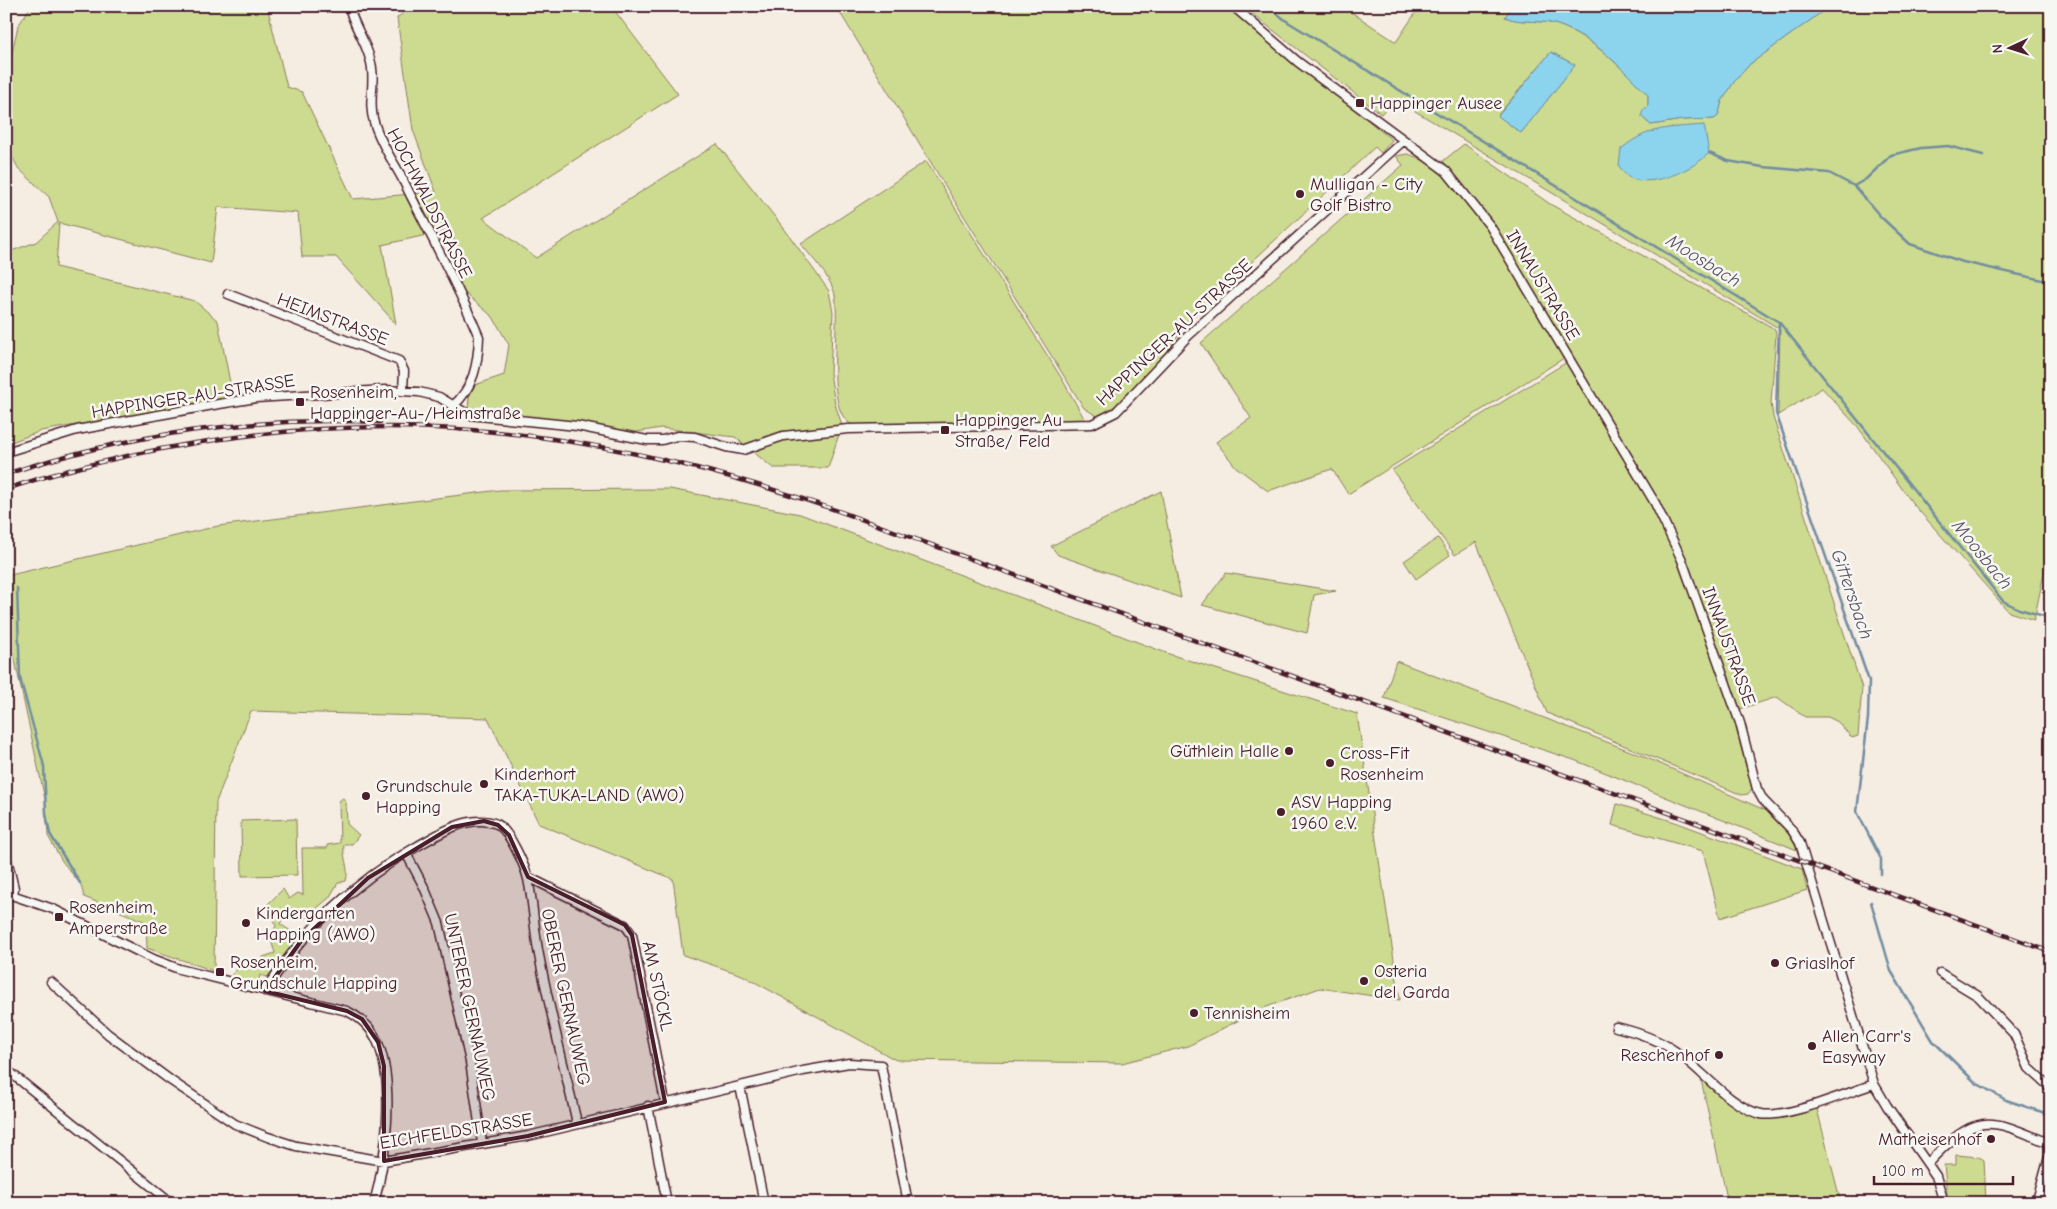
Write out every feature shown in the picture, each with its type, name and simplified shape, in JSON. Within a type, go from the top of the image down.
[{"type":"street","name":"HOCHWALDSTRASSE","points":[[349,6],[352,19],[371,60],[373,72],[371,106],[373,121],[379,137],[406,185],[479,337],[478,358],[467,393],[453,406]]},
{"type":"street","name":"INNAUSTRASSE","points":[[1233,6],[1298,62],[1446,171],[1490,226],[1655,503],[1682,560],[1740,723],[1757,789],[1769,807],[1792,830],[1800,844],[1874,1084],[1887,1106],[1936,1176],[1944,1203]]},
{"type":"street","name":"HAPPINGER-AU-STRASSE","points":[[6,452],[77,430],[222,404],[299,395],[403,390],[439,397],[469,415],[577,426],[646,440],[662,440],[678,436],[695,437],[726,447],[743,450],[783,436],[848,429],[1092,424],[1107,418],[1123,406],[1188,336],[1404,140]]},
{"type":"street","name":"HEIMSTRASSE","points":[[228,294],[399,361],[404,371],[403,390]]},
{"type":"street","name":"OBERER GERNAUWEG","points":[[265,991],[301,941],[333,907],[368,878],[406,852],[452,827],[484,821],[498,825],[509,835],[528,877],[539,951],[577,1123]]},
{"type":"street","name":"UNTERER GERNAUWEG","points":[[406,852],[424,887],[439,924],[470,1062],[482,1143]]},
{"type":"street","points":[[6,855],[14,888],[10,895],[53,909],[170,966],[347,1011],[362,1019],[378,1042],[384,1066],[387,1110],[384,1162],[374,1203]]},
{"type":"street","name":"AM STÖCKL","points":[[528,877],[625,925],[632,935],[665,1102]]},
{"type":"street","points":[[1940,973],[1978,996],[2014,1034],[2029,1068],[2051,1088]]},
{"type":"street","name":"EICHFELDSTRASSE","points":[[52,982],[108,1034],[170,1080],[235,1124],[296,1146],[384,1162],[528,1136],[665,1102],[849,1063],[881,1065],[908,1203]]},
{"type":"street","points":[[1616,1027],[1646,1035],[1675,1051],[1733,1098],[1761,1114],[1793,1110],[1874,1084]]},
{"type":"street","points":[[8,1072],[172,1203]]},
{"type":"street","points":[[740,1086],[764,1203]]},
{"type":"street","points":[[648,1106],[667,1203]]},
{"type":"street","points":[[1928,1163],[1956,1136],[1980,1123],[1998,1123],[2051,1144]]},
{"type":"street","points":[[2030,1203],[2038,1197],[2051,1150]]},
{"type":"street","points":[[2038,1197],[2046,1203]]},
{"type":"highlighted area","points":[[484,821],[498,825],[509,835],[528,877],[625,925],[632,935],[665,1102],[528,1136],[384,1161],[384,1066],[378,1042],[362,1019],[347,1011],[265,991],[301,941],[368,878],[452,827]]},
{"type":"green space","points":[[31,6],[267,6],[287,87],[302,92],[353,199],[436,192],[413,130],[397,18],[411,6],[611,6],[678,94],[483,218],[536,258],[717,144],[786,231],[829,291],[833,312],[830,373],[835,404],[842,425],[828,468],[773,468],[735,437],[661,428],[637,432],[471,412],[468,409],[469,397],[475,385],[504,375],[509,345],[493,317],[458,287],[467,267],[449,230],[382,245],[396,324],[336,257],[302,257],[298,213],[218,207],[211,263],[59,223],[56,267],[195,301],[218,321],[233,398],[41,431],[6,444],[6,253],[36,242],[58,222],[49,197],[18,168],[6,144],[6,78],[18,26]]},
{"type":"green space","points":[[836,6],[1228,6],[1392,140],[1381,153],[1375,147],[1183,326],[1168,352],[1145,379],[1114,407],[1097,416],[1084,408],[944,184]]},
{"type":"green space","points":[[1242,6],[1342,6],[1396,42],[1420,6],[1512,6],[1505,17],[1558,25],[1584,38],[1607,55],[1648,95],[1648,106],[1642,117],[1651,125],[1682,120],[1714,119],[1718,116],[1722,101],[1734,82],[1750,64],[1830,6],[2051,6],[2051,560],[2047,559],[2034,620],[2009,612],[1913,504],[1858,427],[1822,388],[1778,415],[1780,329],[1395,99],[1381,114]],"holes":[[[1551,52],[1575,65],[1521,133],[1498,115]]]},
{"type":"green space","points":[[1464,144],[1550,204],[1775,329],[1771,403],[1773,417],[1862,688],[1858,736],[1852,738],[1838,722],[1828,717],[1805,717],[1777,697],[1740,709],[1685,562],[1645,477],[1479,206],[1443,161]]},
{"type":"green space","points":[[1407,154],[1429,164],[1451,184],[1474,211],[1496,242],[1564,358],[1348,494],[1332,469],[1268,491],[1236,467],[1216,442],[1251,418],[1201,343],[1403,165],[1396,156]]},
{"type":"green space","points":[[926,161],[1062,379],[1085,420],[1080,422],[855,426],[844,418],[838,404],[835,386],[836,304],[834,291],[824,272],[801,244]]},
{"type":"green space","points":[[1567,362],[1636,476],[1673,550],[1727,694],[1752,789],[1748,794],[1742,795],[1547,713],[1476,542],[1455,555],[1392,470]]},
{"type":"green space","points":[[670,489],[800,514],[1169,654],[1357,714],[1400,1000],[1320,988],[1261,1009],[1188,1046],[1122,1063],[896,1060],[742,975],[683,955],[673,879],[539,824],[488,718],[251,711],[216,802],[214,971],[147,948],[146,922],[84,897],[81,885],[62,861],[48,836],[46,804],[14,656],[6,637],[6,576],[218,526],[500,490]]},
{"type":"green space","points":[[1161,491],[1181,598],[1058,555],[1051,546]]},
{"type":"green space","points":[[1438,538],[1450,555],[1416,579],[1404,561]]},
{"type":"green space","points":[[1226,573],[1336,591],[1314,595],[1307,633],[1202,605]]},
{"type":"green space","points":[[1396,661],[1638,754],[1767,811],[1792,838],[1797,850],[1574,760],[1384,698]]},
{"type":"green space","points":[[343,798],[346,802],[347,824],[359,835],[352,844],[344,844],[346,881],[338,883],[329,898],[304,919],[303,916],[284,916],[280,924],[294,933],[296,943],[267,977],[260,975],[253,985],[234,979],[232,974],[241,967],[260,966],[263,957],[275,953],[270,937],[276,926],[266,906],[283,889],[289,899],[298,893],[303,895],[302,848],[327,848],[327,845],[340,843],[339,801]]},
{"type":"green space","points":[[1617,804],[1675,822],[1802,869],[1807,890],[1720,918],[1703,851],[1612,825]]},
{"type":"green space","points":[[296,819],[297,875],[242,876],[241,821]]},
{"type":"green space","points":[[1700,1075],[1762,1117],[1817,1109],[1841,1203],[1728,1203]]},
{"type":"green space","points":[[1956,1155],[1979,1157],[1984,1160],[1986,1203],[1948,1203],[1944,1165],[1956,1165]]},
{"type":"water","points":[[1512,6],[1830,6],[1750,64],[1734,82],[1722,101],[1718,116],[1714,119],[1682,120],[1651,125],[1642,117],[1642,111],[1648,106],[1648,95],[1607,55],[1584,37],[1558,25],[1505,17]]},
{"type":"water","points":[[1551,52],[1575,65],[1521,133],[1498,116]]},
{"type":"water","points":[[1704,125],[1709,153],[1683,171],[1650,181],[1630,178],[1619,166],[1621,149],[1641,136],[1670,128]]},
{"type":"waterway","name":"Moosbach","points":[[1267,6],[1288,22],[1779,322],[2003,601],[2019,609],[2051,618]]},
{"type":"waterway","points":[[1854,186],[1866,179],[1891,155],[1921,148],[1948,146],[1983,155]]},
{"type":"waterway","points":[[1709,153],[1728,161],[1763,167],[1829,173],[1854,186],[1881,217],[1910,244],[1963,262],[2051,282]]},
{"type":"waterway","name":"Gittersbach","points":[[1779,323],[1776,413],[1869,681],[1868,718],[1857,812],[1881,859],[1881,874]]},
{"type":"waterway","points":[[17,588],[20,678],[44,766],[46,814],[50,834],[80,883]]},
{"type":"waterway","name":"Gittersbach","points":[[1871,902],[1891,971],[1933,1041],[1976,1083],[2006,1100],[2051,1115]]},
{"type":"railway","points":[[6,474],[99,448],[191,431],[285,422],[380,422]]},
{"type":"railway","points":[[6,489],[130,455],[193,443],[258,434],[322,429],[387,427],[515,434],[599,446],[682,464],[763,486],[844,513],[2051,952]]},
{"type":"place","name":"Happinger Ausee","points":[[1360,103]]},
{"type":"place","name":"Mulligan - City Golf Bistro","points":[[1300,194]]},
{"type":"place","name":"Rosenheim, Happinger-Au-/Heimstraße","points":[[300,402]]},
{"type":"place","name":"Happinger Au Straße/ Feld","points":[[945,430]]},
{"type":"place","name":"Güthlein Halle","points":[[1289,751]]},
{"type":"place","name":"Cross-Fit Rosenheim","points":[[1330,763]]},
{"type":"place","name":"Kinderhort TAKA-TUKA-LAND (AWO)","points":[[484,784]]},
{"type":"place","name":"Grundschule Happing","points":[[366,796]]},
{"type":"place","name":"ASV Happing 1960 e.V.","points":[[1281,812]]},
{"type":"place","name":"Rosenheim, Amperstraße","points":[[59,917]]},
{"type":"place","name":"Kindergarten Happing (AWO)","points":[[246,923]]},
{"type":"place","name":"Griaslhof","points":[[1775,963]]},
{"type":"place","name":"Rosenheim, Grundschule Happing","points":[[220,972]]},
{"type":"place","name":"Osteria del Garda","points":[[1364,981]]},
{"type":"place","name":"Tennisheim","points":[[1194,1013]]},
{"type":"place","name":"Allen Carr's Easyway","points":[[1812,1046]]},
{"type":"place","name":"Reschenhof","points":[[1719,1055]]},
{"type":"place","name":"Matheisenhof","points":[[1991,1139]]}]
